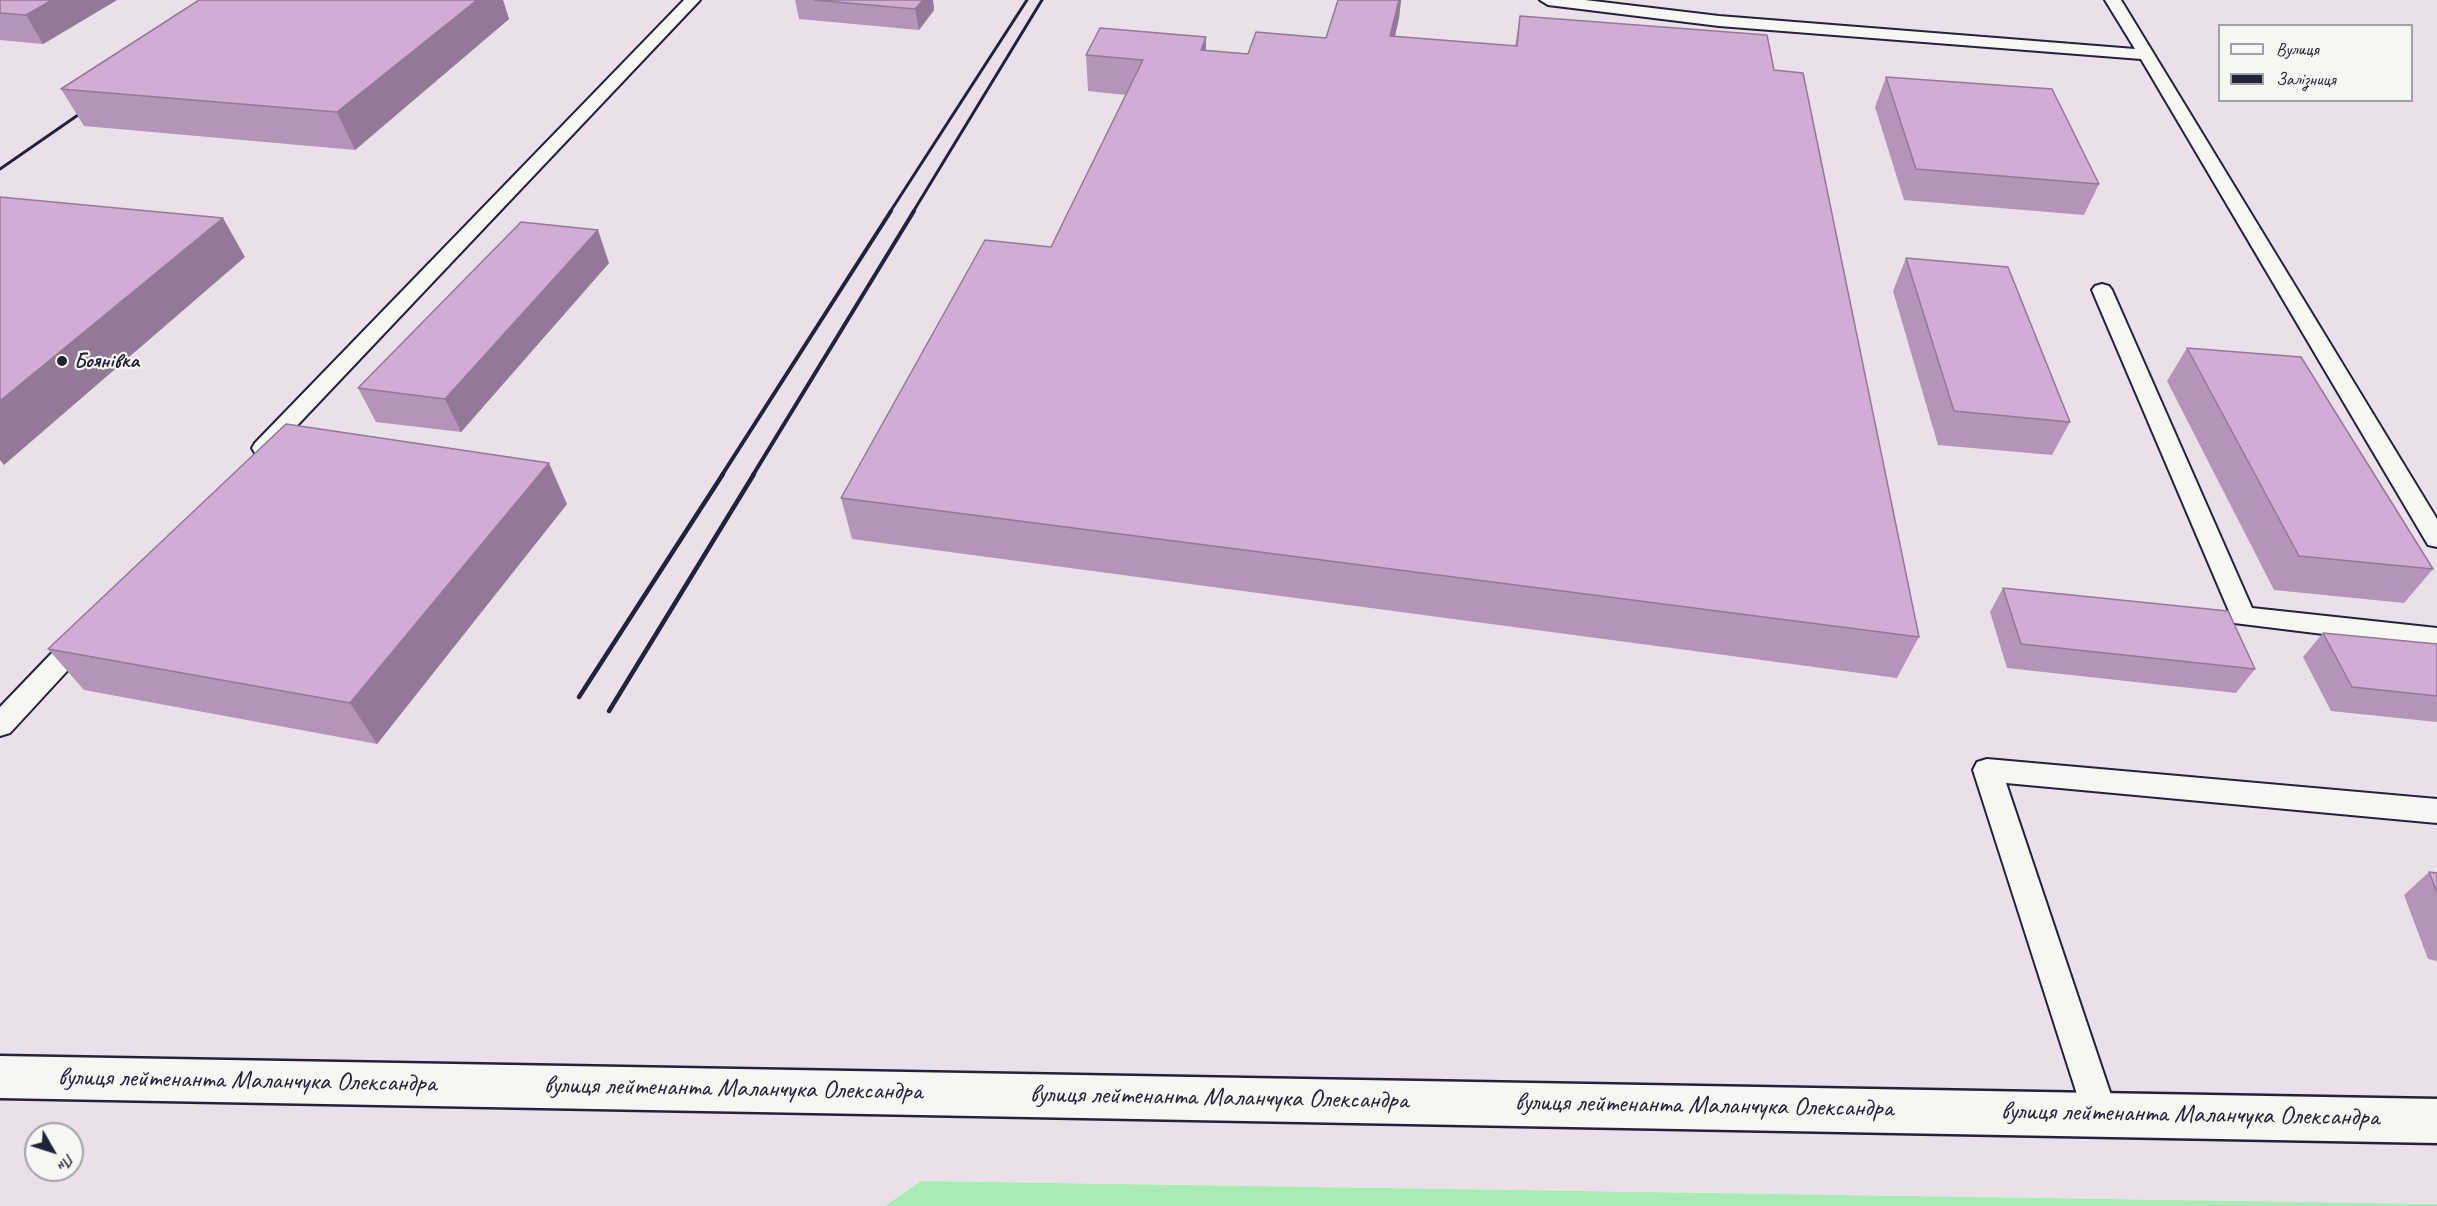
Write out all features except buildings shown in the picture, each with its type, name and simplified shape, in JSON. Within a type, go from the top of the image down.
[{"type":"street","name":"вулиця лейтенанта Маланчука Олександра","points":[[0,1077],[2100,1113],[2437,1121]]},
{"type":"lane","points":[[246,466],[692,0]]},
{"type":"lane","points":[[1548,0],[1719,21],[2148,55]]},
{"type":"lane","points":[[2113,0],[2437,539]]},
{"type":"lane","points":[[2102,290],[2243,616],[2437,638]]},
{"type":"lane","points":[[0,725],[98,621]]},
{"type":"lane","points":[[2100,1113],[1987,770],[2437,812]]},
{"type":"shaded area","points":[[0,0],[2437,0],[2437,1204],[921,1181],[885,1206],[0,1206]]},
{"type":"green space","points":[[921,1181],[2437,1204],[2437,1206],[885,1206]]},
{"type":"railway","points":[[890,212],[1027,0]]},
{"type":"railway","points":[[913,212],[1042,0]]},
{"type":"railway","points":[[0,169],[91,106]]},
{"type":"railway","points":[[722,475],[891,211]]},
{"type":"railway","points":[[753,475],[914,211]]},
{"type":"railway","points":[[579,697],[723,474]]},
{"type":"railway","points":[[609,711],[754,474]]},
{"type":"place","name":"Боянівка","points":[[62,361]]}]
